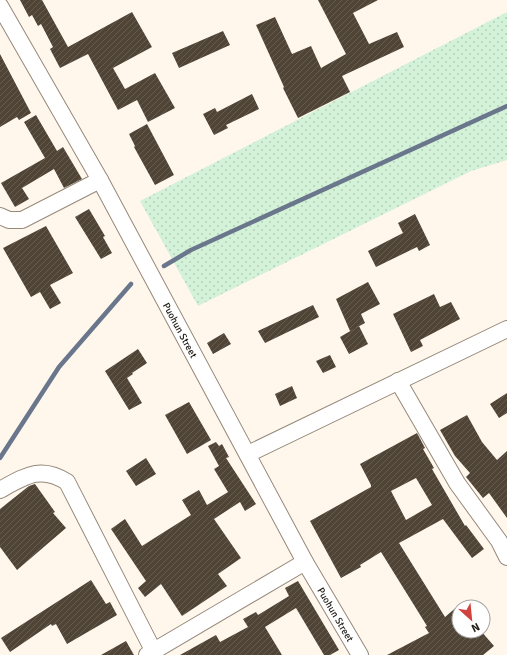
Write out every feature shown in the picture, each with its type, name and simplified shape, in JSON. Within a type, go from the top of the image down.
[{"type":"street","name":"Puohun Street","points":[[0,6],[100,180],[305,562],[360,655]]},
{"type":"street","points":[[0,216],[9,220],[22,220],[100,180]]},
{"type":"street","points":[[248,454],[507,329]]},
{"type":"street","points":[[398,381],[457,484],[503,538],[507,557]]},
{"type":"street","points":[[0,490],[21,478],[44,472],[56,475],[67,482],[150,653],[305,562]]},
{"type":"green space","points":[[507,12],[507,160],[471,171],[198,306],[140,201]]},
{"type":"building","points":[[20,0],[42,0],[68,47],[132,12],[152,47],[113,68],[125,89],[155,73],[175,108],[148,122],[137,100],[118,110],[88,54],[60,68],[50,49],[53,47],[41,24],[38,26],[32,15],[29,17]]},
{"type":"building","points":[[318,0],[378,0],[353,13],[369,44],[397,32],[404,47],[342,76],[350,92],[298,118],[283,88],[284,87],[256,25],[275,17],[292,54],[311,46],[321,68],[346,54]]},
{"type":"building","points":[[223,31],[230,45],[179,68],[172,53]]},
{"type":"building","points":[[0,54],[31,113],[19,120],[17,117],[0,127]]},
{"type":"building","points":[[252,94],[259,109],[226,125],[228,128],[214,135],[203,114],[215,108],[217,112]]},
{"type":"building","points":[[36,115],[57,151],[63,147],[82,179],[64,188],[54,169],[22,188],[29,199],[15,207],[1,183],[45,158],[24,122]]},
{"type":"building","points":[[147,124],[174,175],[155,185],[134,147],[135,146],[129,134]]},
{"type":"building","points":[[89,209],[105,236],[103,237],[112,253],[101,259],[75,217]]},
{"type":"building","points":[[415,214],[430,245],[419,251],[417,247],[376,267],[368,251],[403,233],[398,223]]},
{"type":"building","points":[[46,226],[73,273],[50,285],[61,303],[50,309],[40,292],[31,297],[3,248]]},
{"type":"building","points":[[368,282],[380,304],[361,314],[365,323],[350,331],[336,299]]},
{"type":"building","points":[[434,294],[440,307],[451,302],[460,319],[420,340],[423,346],[411,352],[393,314]]},
{"type":"building","points":[[313,305],[319,317],[265,343],[258,331]]},
{"type":"building","points":[[359,326],[368,344],[349,354],[340,337]]},
{"type":"building","points":[[224,333],[231,344],[213,354],[207,343]]},
{"type":"building","points":[[138,349],[147,363],[127,378],[142,403],[129,410],[105,371]]},
{"type":"building","points":[[330,355],[336,367],[323,373],[316,361]]},
{"type":"building","points":[[292,386],[297,398],[280,406],[275,394]]},
{"type":"building","points":[[507,393],[507,413],[499,418],[490,404]]},
{"type":"building","points":[[189,402],[211,440],[187,454],[165,415]]},
{"type":"building","points":[[467,415],[482,442],[497,460],[507,451],[507,518],[489,493],[483,498],[466,477],[470,473],[455,456],[440,430]]},
{"type":"building","points":[[417,433],[425,448],[423,449],[434,468],[432,469],[465,526],[466,525],[484,549],[472,558],[443,519],[399,543],[445,617],[451,612],[451,639],[488,639],[494,646],[483,655],[387,655],[429,633],[425,627],[427,626],[381,552],[360,565],[361,567],[341,578],[310,521],[371,487],[360,464]],"holes":[[[416,478],[432,505],[406,520],[391,491]]]},
{"type":"building","points":[[216,442],[219,446],[222,444],[229,457],[226,458],[256,504],[245,511],[240,502],[214,519],[241,558],[218,574],[227,586],[182,616],[161,584],[145,597],[138,588],[146,581],[111,529],[125,519],[142,546],[191,515],[182,500],[199,490],[207,505],[228,492],[214,469],[219,466],[208,446]]},
{"type":"building","points":[[146,458],[156,474],[136,486],[126,471]]},
{"type":"building","points":[[35,484],[55,512],[53,513],[66,528],[17,570],[0,547],[0,509],[29,486]]},
{"type":"building","points":[[91,580],[106,604],[110,602],[117,615],[67,644],[56,624],[52,626],[51,624],[10,652],[1,638]]},
{"type":"building","points":[[298,581],[339,650],[330,655],[324,655],[296,608],[265,627],[282,655],[180,655],[216,635],[220,642],[248,627],[243,619],[256,612],[258,615],[289,596],[285,588]]},
{"type":"building","points":[[126,641],[134,655],[101,655]]},
{"type":"waterway","points":[[164,266],[191,250],[507,106]]},
{"type":"waterway","points":[[0,458],[59,367],[131,284]]}]
